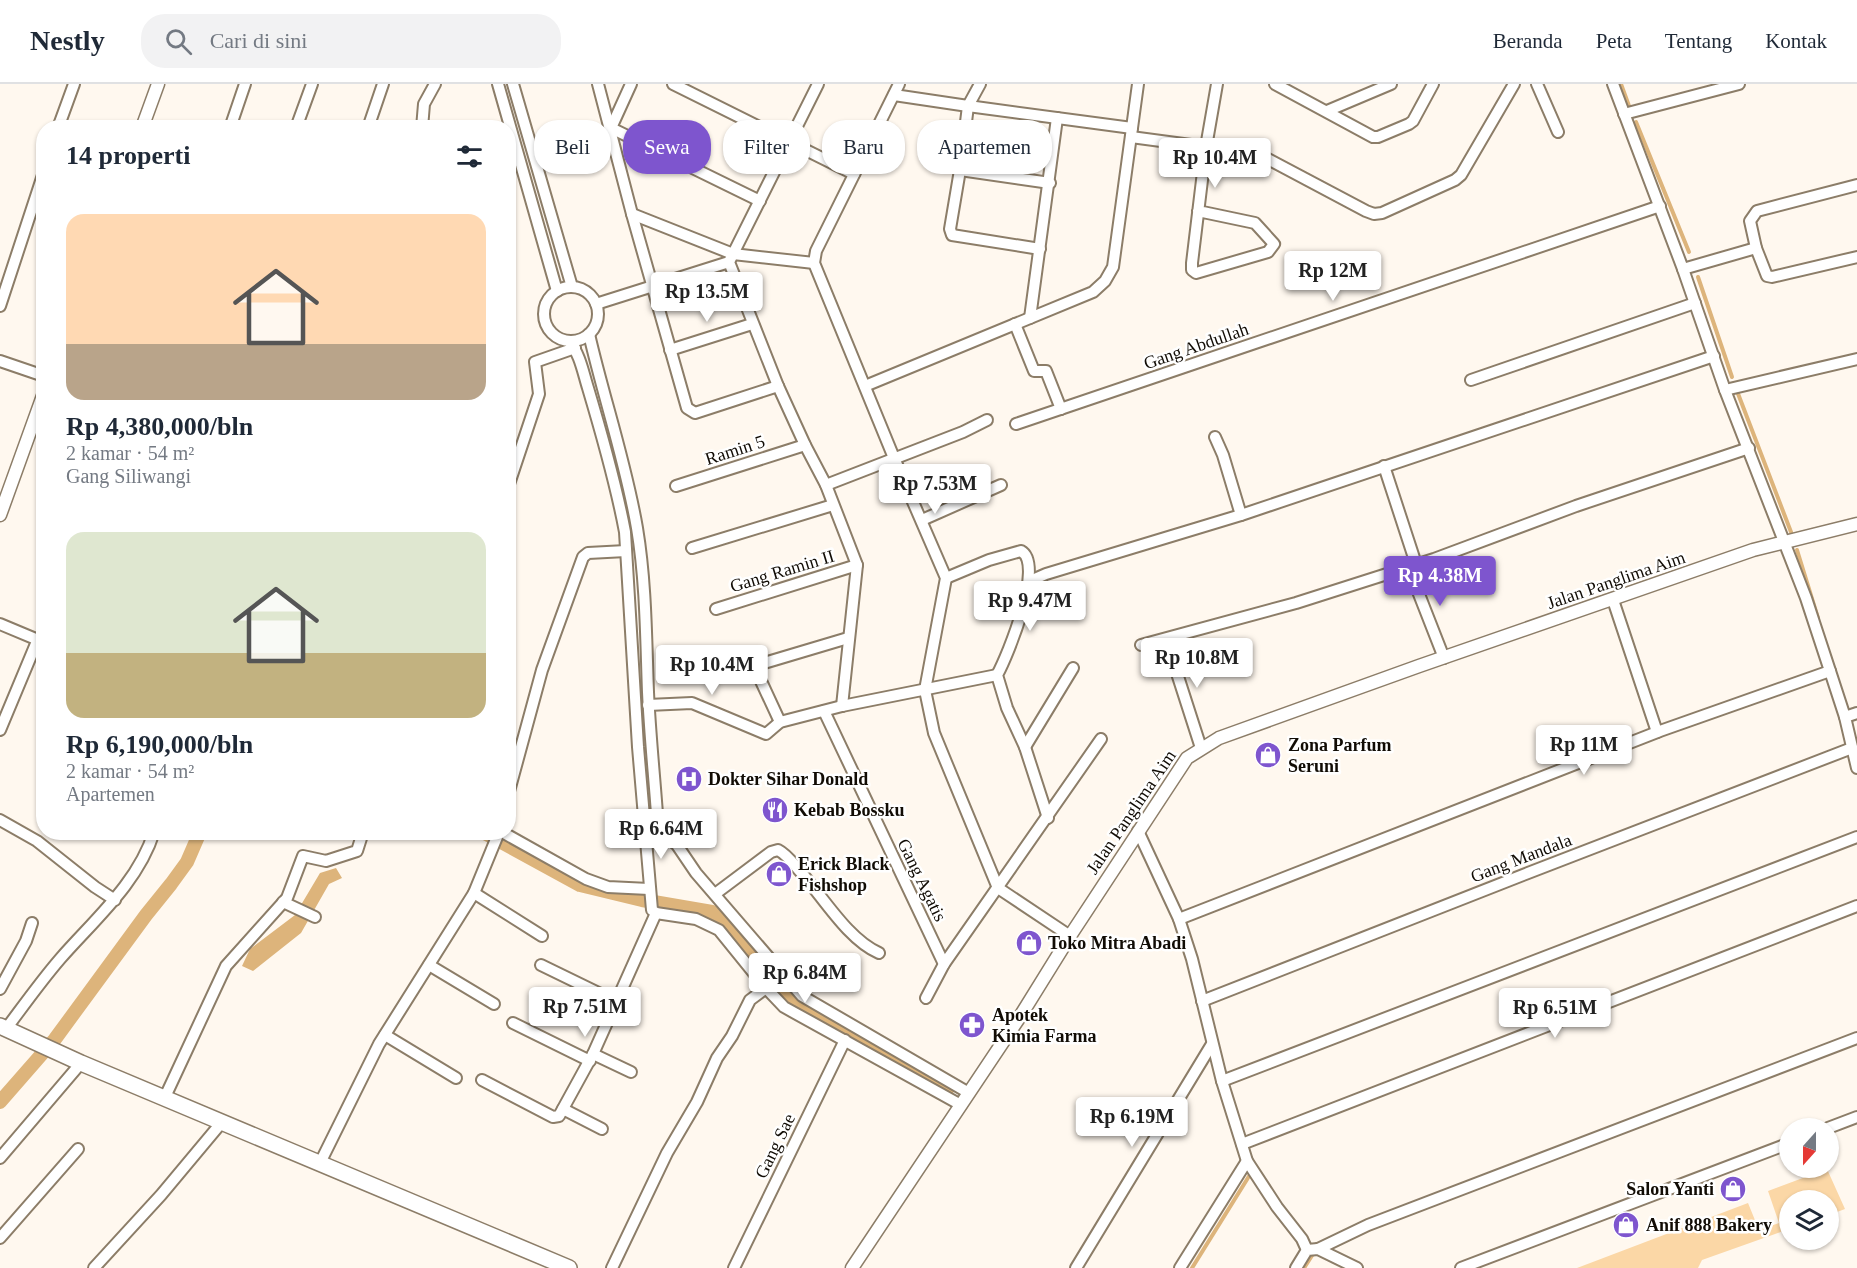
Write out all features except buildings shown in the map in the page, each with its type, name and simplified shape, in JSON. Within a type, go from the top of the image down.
[{"type":"main road","points":[[3,1027],[81,1063],[557,1266]]},
{"type":"street","points":[[61,120],[74,84]]},
{"type":"street","points":[[145,120],[158,84]]},
{"type":"street","points":[[233,120],[245,84]]},
{"type":"street","points":[[299,120],[312,84]]},
{"type":"street","points":[[371,120],[383,84]]},
{"type":"street","points":[[423,120],[424,104],[435,84]]},
{"type":"street","points":[[498,84],[508,120]]},
{"type":"street","points":[[513,84],[572,287]]},
{"type":"street","points":[[598,84],[609,120]]},
{"type":"street","points":[[631,84],[611,128],[632,214],[687,408],[695,413],[778,386]]},
{"type":"street","points":[[673,84],[747,120]]},
{"type":"street","points":[[800,120],[818,84]]},
{"type":"street","points":[[966,120],[968,106],[980,84]]},
{"type":"street","points":[[865,386],[1093,292],[1109,275],[1113,267],[1138,84]]},
{"type":"street","points":[[1198,212],[1256,223],[1274,244],[1268,252],[1193,272],[1192,263],[1198,212],[1206,147],[1217,84]]},
{"type":"street","points":[[1275,84],[1365,134],[1378,137],[1413,121],[1433,84]]},
{"type":"street","points":[[1327,111],[1391,84]]},
{"type":"street","points":[[881,120],[897,89],[968,106],[1057,118],[1132,132],[1275,162],[1374,214],[1382,213],[1461,176],[1514,84]]},
{"type":"street","points":[[1537,84],[1558,132]]},
{"type":"street","points":[[1612,84],[1660,206],[1725,390],[1806,598],[1845,717],[1857,768]]},
{"type":"street","points":[[1624,114],[1739,84]]},
{"type":"street","points":[[1030,318],[1057,118]]},
{"type":"street","points":[[611,128],[760,201]]},
{"type":"street","points":[[516,147],[557,291]]},
{"type":"street","points":[[596,304],[731,258],[774,174]]},
{"type":"street","points":[[854,174],[816,251],[814,262],[894,459],[946,578],[925,690],[934,733],[998,888],[1070,936]]},
{"type":"street","points":[[959,174],[950,229],[952,235],[1040,249]]},
{"type":"street","points":[[988,174],[1050,183]]},
{"type":"street","points":[[1857,185],[1757,211],[1750,221],[1756,248],[1767,276],[1772,277],[1857,257]]},
{"type":"street","points":[[0,306],[36,196]]},
{"type":"street","name":"Gang Abdullah","points":[[1016,424],[1660,206]]},
{"type":"street","points":[[632,214],[731,258],[814,262]]},
{"type":"street","points":[[1683,269],[1756,248]]},
{"type":"street","points":[[731,258],[752,324],[804,445],[826,485],[857,565],[842,706]]},
{"type":"street","points":[[482,1080],[553,1117],[560,1116],[592,1058],[653,910],[649,890],[625,532],[619,501],[572,344],[557,337],[550,330],[545,322],[544,313],[547,302],[557,291],[572,287],[587,292],[598,309],[596,325],[589,334],[572,344],[535,362],[539,394],[516,463]]},
{"type":"street","points":[[1471,380],[1695,303]]},
{"type":"street","points":[[670,350],[752,324]]},
{"type":"street","points":[[1015,324],[1034,371],[1046,371],[1061,409]]},
{"type":"street","points":[[589,334],[624,464],[637,529],[642,567],[648,705],[658,828],[677,845],[715,894],[802,996],[969,1093]]},
{"type":"street","points":[[1030,581],[1059,570],[1241,515],[1714,356]]},
{"type":"street","points":[[1725,390],[1857,359]]},
{"type":"street","points":[[0,361],[36,373]]},
{"type":"street","points":[[0,515],[36,415]]},
{"type":"street","points":[[826,485],[987,420]]},
{"type":"street","points":[[1215,437],[1223,455],[1241,515]]},
{"type":"street","name":"Ramin 5","points":[[676,486],[804,445]]},
{"type":"street","points":[[1141,645],[1296,603],[1749,448]]},
{"type":"street","points":[[1384,466],[1412,565],[1444,658]]},
{"type":"street","points":[[922,520],[1000,485]]},
{"type":"street","points":[[692,548],[833,505]]},
{"type":"street","name":"Jalan Panglima Aim","points":[[852,1268],[1187,758],[1201,748],[1230,734],[1444,658],[1782,541],[1857,524]]},
{"type":"street","points":[[516,766],[542,670],[583,557],[588,553],[626,551]]},
{"type":"street","points":[[946,578],[989,560],[1021,551],[1029,558],[1030,581],[1011,646],[997,675],[1007,708],[1025,747],[1048,818]]},
{"type":"street","name":"Gang Ramin II","points":[[716,609],[857,565]]},
{"type":"street","points":[[1613,600],[1657,732]]},
{"type":"street","points":[[0,624],[36,638]]},
{"type":"street","points":[[780,722],[754,666],[848,638]]},
{"type":"street","points":[[1166,639],[1201,748]]},
{"type":"street","points":[[0,730],[36,651]]},
{"type":"street","points":[[1025,747],[1073,668]]},
{"type":"street","points":[[1179,919],[1657,732],[1830,671]]},
{"type":"street","points":[[648,705],[692,704],[766,734],[780,722],[842,706],[997,675]]},
{"type":"street","name":"Gang Agatis","points":[[824,711],[944,964]]},
{"type":"street","points":[[1845,717],[1857,713]]},
{"type":"street","points":[[926,998],[944,964],[1101,740]]},
{"type":"street","name":"Gang Mandala","points":[[1202,1001],[1852,748]]},
{"type":"street","points":[[0,819],[37,841],[115,900]]},
{"type":"street","points":[[645,830],[658,828]]},
{"type":"street","points":[[1138,831],[1179,919],[1222,1081],[1248,1161],[1276,1207],[1302,1239],[1313,1249],[1357,1268]]},
{"type":"street","points":[[1222,1081],[1857,837]]},
{"type":"street","points":[[3,1027],[59,960],[115,900],[149,848],[152,840]]},
{"type":"street","points":[[165,1097],[226,966],[283,902],[303,856],[326,861],[357,851],[360,840]]},
{"type":"street","points":[[320,1163],[385,1035],[474,893],[496,840]]},
{"type":"street","points":[[511,840],[586,879],[608,887],[649,890]]},
{"type":"street","points":[[715,894],[771,852],[778,850],[802,874],[854,937],[879,953]]},
{"type":"street","points":[[474,893],[542,936]]},
{"type":"street","points":[[283,902],[315,917]]},
{"type":"street","points":[[1242,1144],[1857,906]]},
{"type":"street","points":[[653,910],[696,919],[719,930],[784,1007],[961,1105]]},
{"type":"street","points":[[0,989],[26,941],[32,923]]},
{"type":"street","points":[[429,965],[494,1004]]},
{"type":"street","points":[[541,965],[617,1002]]},
{"type":"street","points":[[612,1268],[667,1153],[697,1102],[717,1058],[732,1036],[750,1000],[766,988]]},
{"type":"street","points":[[513,1023],[592,1058],[631,1072]]},
{"type":"street","points":[[385,1035],[456,1078]]},
{"type":"street","points":[[1296,1268],[1313,1249],[1368,1225],[1857,1038]]},
{"type":"street","name":"Gang Sae","points":[[734,1268],[845,1040]]},
{"type":"street","points":[[1076,1268],[1212,1044]]},
{"type":"street","points":[[0,1158],[81,1063]]},
{"type":"street","points":[[563,1109],[602,1129]]},
{"type":"street","points":[[1839,1124],[1857,1117]]},
{"type":"street","points":[[94,1268],[161,1195],[222,1122]]},
{"type":"street","points":[[1461,1268],[1779,1147]]},
{"type":"street","points":[[0,1238],[78,1149]]},
{"type":"street","points":[[1180,1268],[1248,1161]]},
{"type":"shaded area","points":[[336,868],[342,878],[329,884],[301,933],[253,971],[242,966],[250,949],[295,915],[320,873]]},
{"type":"shaded area","points":[[1803,1178],[1831,1178],[1836,1190],[1779,1190],[1779,1223],[1768,1191]]},
{"type":"shaded area","points":[[1839,1196],[1845,1209],[1839,1211]]},
{"type":"shaded area","points":[[1748,1203],[1759,1230],[1779,1223],[1779,1233],[1702,1260],[1698,1268],[1577,1268]]},
{"type":"waterway","points":[[1621,84],[1629,106]]},
{"type":"waterway","points":[[1636,122],[1689,252]]},
{"type":"waterway","points":[[1698,277],[1732,377]]},
{"type":"waterway","points":[[1737,391],[1791,532]]},
{"type":"waterway","points":[[1797,550],[1818,618]]},
{"type":"waterway","points":[[0,1102],[55,1039],[187,862],[197,840]]},
{"type":"waterway","points":[[498,840],[580,885],[642,900],[712,912],[720,916],[796,1001],[949,1087]]},
{"type":"waterway","points":[[1192,1268],[1251,1173]]},
{"type":"waterway","points":[[1304,1268],[1313,1254]]},
{"type":"place","name":"Zona Parfum Seruni","points":[[1268,755]]},
{"type":"place","name":"Dokter Sihar Donald","points":[[689,779]]},
{"type":"place","name":"Kebab Bossku","points":[[775,810]]},
{"type":"place","name":"Erick Black Fishshop","points":[[779,874]]},
{"type":"place","name":"Toko Mitra Abadi","points":[[1029,943]]},
{"type":"place","name":"Apotek Kimia Farma","points":[[972,1025]]},
{"type":"place","name":"Salon Yanti","points":[[1733,1189]]},
{"type":"place","name":"Anif 888 Bakery","points":[[1626,1225]]}]
